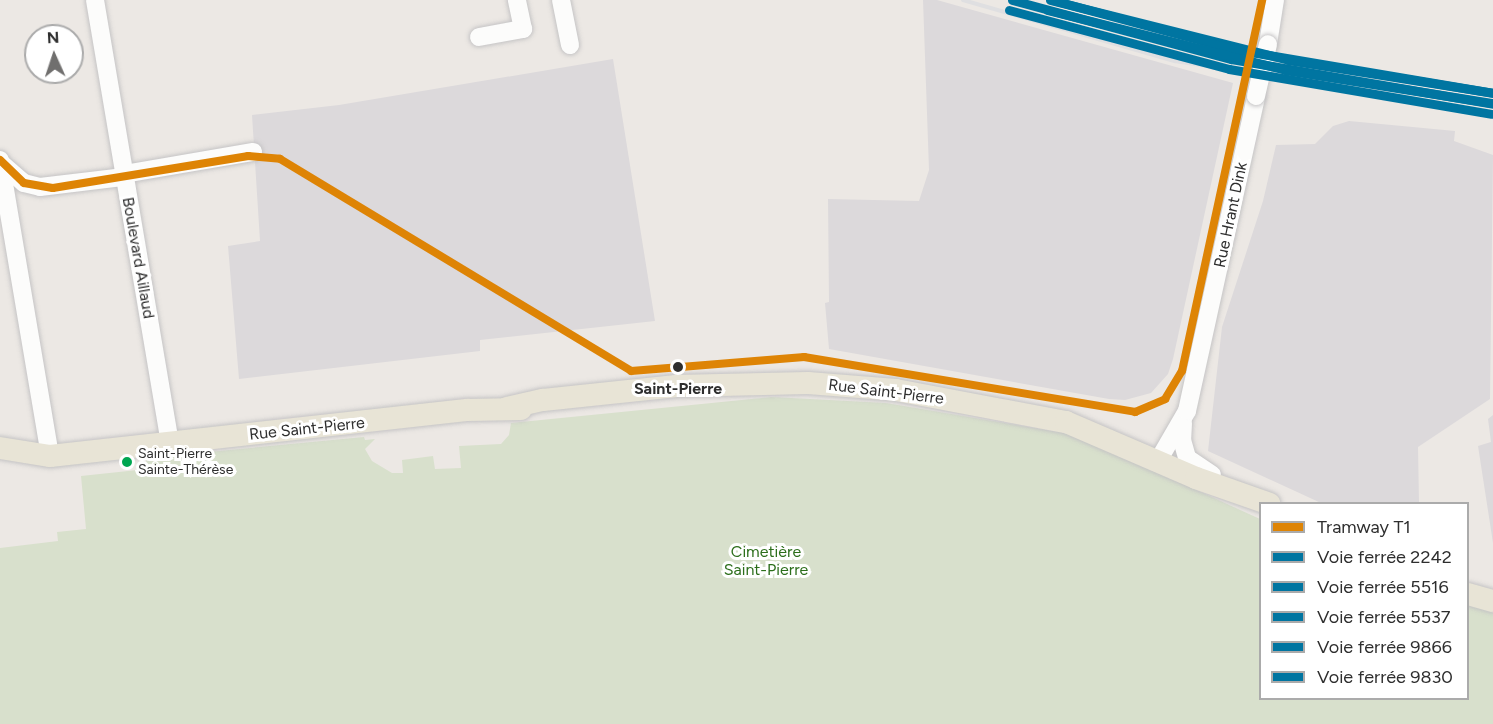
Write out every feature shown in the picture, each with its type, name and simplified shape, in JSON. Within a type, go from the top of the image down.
[{"type":"main road","name":"Rue Saint-Pierre","points":[[0,448],[50,456],[507,408],[543,399],[676,386],[852,385],[1035,415],[1080,427],[1162,456],[1196,478],[1265,502]]},
{"type":"main road","points":[[1469,595],[1493,601]]},
{"type":"street","name":"Boulevard Aillaud","points":[[95,0],[170,444]]},
{"type":"street","points":[[479,37],[523,29],[517,0]]},
{"type":"street","points":[[561,0],[570,45]]},
{"type":"street","name":"Rue Hrant Dink","points":[[1228,488],[1187,458],[1182,441],[1183,423],[1268,44],[1275,2]]},
{"type":"street","points":[[1,162],[24,183],[40,187],[124,176],[253,152]]},
{"type":"street","points":[[1,162],[5,229],[50,456]]},
{"type":"street","name":"Rue Hrant Dink","points":[[1162,456],[1183,423]]},
{"type":"shaded area","points":[[923,0],[937,0],[1233,83],[1173,359],[1168,374],[1151,393],[1125,400],[1109,399],[829,349],[825,303],[829,302],[828,199],[919,201],[929,170]]},
{"type":"shaded area","points":[[613,59],[655,321],[480,340],[480,351],[239,379],[228,246],[260,241],[252,115],[339,105]]},
{"type":"shaded area","points":[[1349,121],[1455,131],[1454,141],[1493,155],[1490,399],[1418,447],[1419,502],[1319,502],[1208,451],[1222,327],[1263,201],[1276,145],[1315,144],[1333,126]]},
{"type":"shaded area","points":[[1493,415],[1493,543],[1478,446],[1491,442],[1488,419]]},
{"type":"green space","name":"Cimetière Saint-Pierre","points":[[772,397],[886,403],[1076,435],[1259,519],[1259,700],[1469,700],[1469,604],[1493,611],[1493,724],[0,724],[0,548],[58,541],[57,532],[86,529],[81,476],[147,469],[146,458],[364,437],[365,440],[375,439],[365,449],[372,461],[392,473],[403,473],[402,460],[433,456],[435,469],[461,468],[459,446],[501,444],[509,435],[511,423]]},
{"type":"railway","points":[[963,0],[1175,61],[1286,78]]},
{"type":"tram line","name":"T1","points":[[0,160],[24,183],[53,188],[248,156],[280,159],[631,371],[804,357],[1135,412],[1165,399],[1182,371],[1262,0]]},
{"type":"rail line","name":"2242","points":[[1012,0],[1231,59],[1493,104]]},
{"type":"rail line","name":"5537","points":[[1050,0],[1288,60],[1493,93]]},
{"type":"rail line","name":"9866","points":[[1052,0],[1233,49],[1493,93]]},
{"type":"rail line","name":"5516","points":[[1009,10],[1229,69],[1491,114]]},
{"type":"rail line","name":"9830","points":[[1047,10],[1285,70],[1491,103]]},
{"type":"place","name":"Saint-Pierre","points":[[678,367]]},
{"type":"place","name":"Saint-Pierre Sainte-Thérèse","points":[[127,462]]}]
